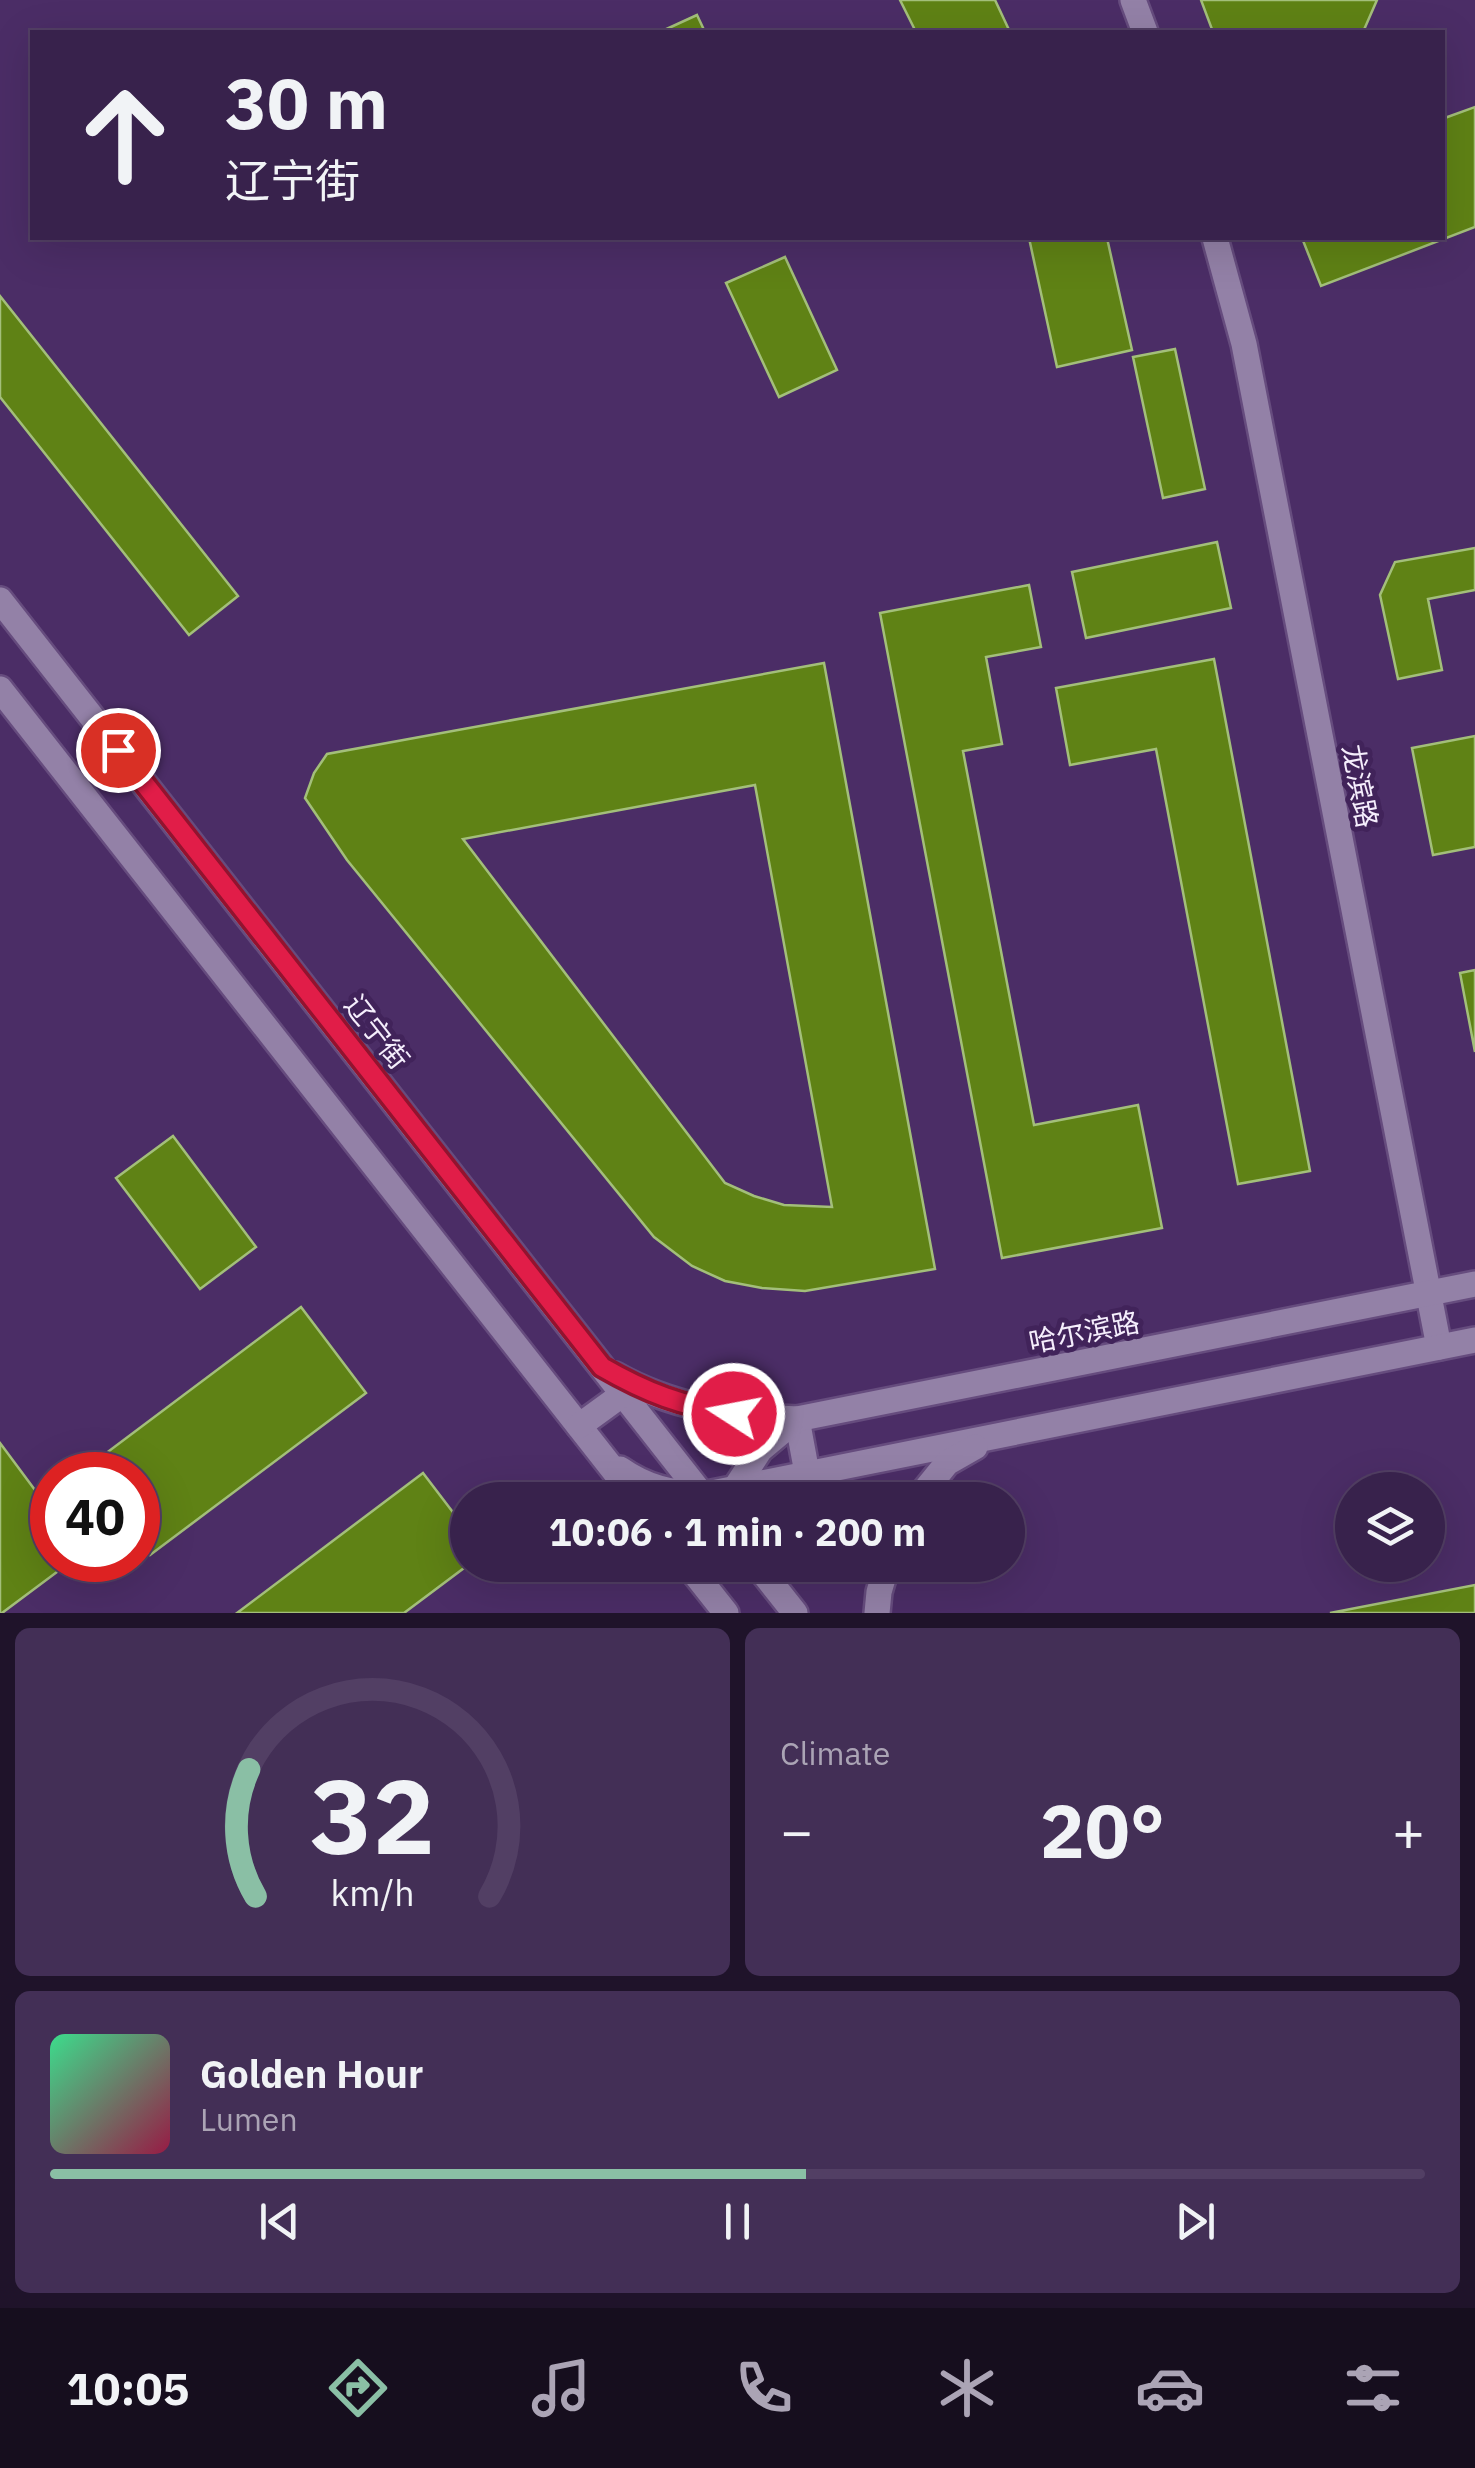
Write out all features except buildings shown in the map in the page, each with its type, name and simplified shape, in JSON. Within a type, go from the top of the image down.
[{"type":"street","points":[[1133,0],[1144,30]]},
{"type":"street","name":"龙滨路","points":[[1216,240],[1244,344],[1439,1347]]},
{"type":"street","name":"辽宁街","points":[[0,600],[692,1482]]},
{"type":"street","points":[[0,688],[623,1482]]},
{"type":"street","name":"哈尔滨路","points":[[739,1482],[760,1450],[797,1419],[1475,1284]]},
{"type":"street","points":[[777,1482],[1475,1340]]},
{"type":"street","points":[[602,1367],[674,1402],[755,1417],[797,1419],[807,1474]]},
{"type":"street","points":[[579,1426],[623,1394]]},
{"type":"street","points":[[932,1482],[947,1463],[992,1437]]},
{"type":"street","points":[[604,1457],[641,1482]]},
{"type":"street","points":[[702,1582],[721,1606]]},
{"type":"street","points":[[770,1582],[795,1613]]},
{"type":"street","points":[[876,1613],[882,1582]]},
{"type":"route","points":[[118,750],[602,1367],[674,1402],[734,1414]]}]
